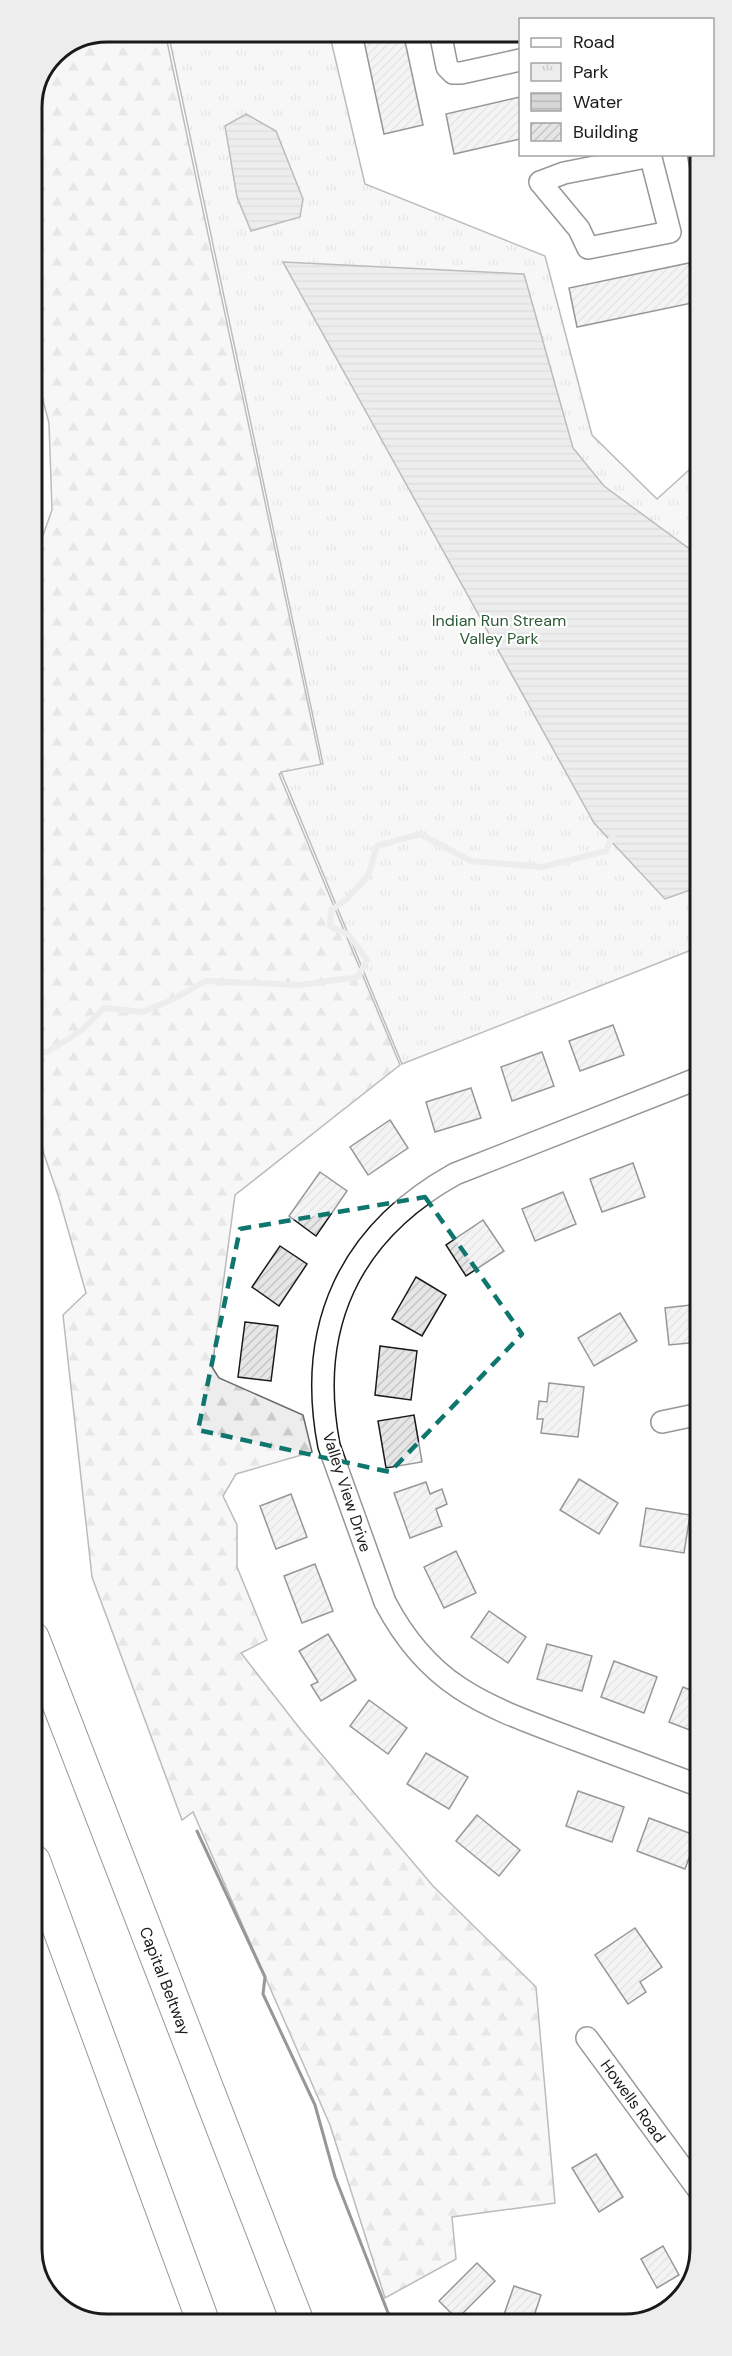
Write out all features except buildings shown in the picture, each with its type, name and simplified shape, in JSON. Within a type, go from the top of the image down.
[{"type":"highway","name":"Capital Beltway","points":[[42,1661],[294,2314]]},
{"type":"highway","points":[[42,1885],[200,2314]]},
{"type":"street","points":[[442,42],[447,67],[453,73],[519,60]]},
{"type":"street","points":[[645,156],[564,173],[540,182],[579,229],[588,248],[670,232],[650,156]]},
{"type":"street","name":"Valley View Drive","points":[[690,1082],[455,1174],[429,1188],[402,1209],[382,1228],[363,1252],[341,1294],[328,1332],[321,1389],[323,1419],[329,1446],[385,1602],[396,1623],[425,1660],[468,1695],[500,1711],[690,1782]]},
{"type":"street","points":[[662,1422],[690,1416]]},
{"type":"street","name":"Howells Road","points":[[586,2038],[690,2178]]},
{"type":"highlighted area","points":[[425,1197],[522,1334],[390,1472],[198,1430],[240,1229]]},
{"type":"green space","points":[[107,42],[167,42],[321,765],[279,774],[400,1065],[235,1195],[212,1367],[219,1378],[303,1415],[312,1452],[236,1474],[223,1496],[237,1525],[237,1567],[267,1640],[241,1653],[301,1730],[433,1886],[536,1987],[555,2203],[452,2217],[456,2259],[385,2298],[330,2125],[193,1812],[182,1820],[92,1577],[63,1315],[86,1293],[59,1198],[42,1148],[42,538],[52,510],[49,423],[42,397],[43,94],[53,71],[61,61],[82,47]]},
{"type":"green space","name":"Indian Run Stream Valley Park","points":[[170,42],[331,42],[365,184],[545,256],[592,435],[657,499],[690,469],[690,951],[402,1064],[281,772],[323,764]]},
{"type":"water","points":[[246,114],[276,131],[303,199],[300,217],[251,231],[237,197],[225,126]]},
{"type":"water","points":[[283,262],[524,274],[573,448],[604,486],[690,549],[690,890],[665,899],[594,823]]},
{"type":"waterway","points":[[42,1052],[47,1052],[81,1031],[104,1008],[142,1012],[172,1000],[205,981],[299,985],[358,977],[367,960],[349,935],[330,926],[331,910],[346,900],[368,876],[377,846],[420,834],[471,861],[542,867],[606,851],[613,835]]},
{"type":"wall","points":[[197,1831],[265,1977],[263,1994],[315,2105],[335,2177],[388,2314]]}]
